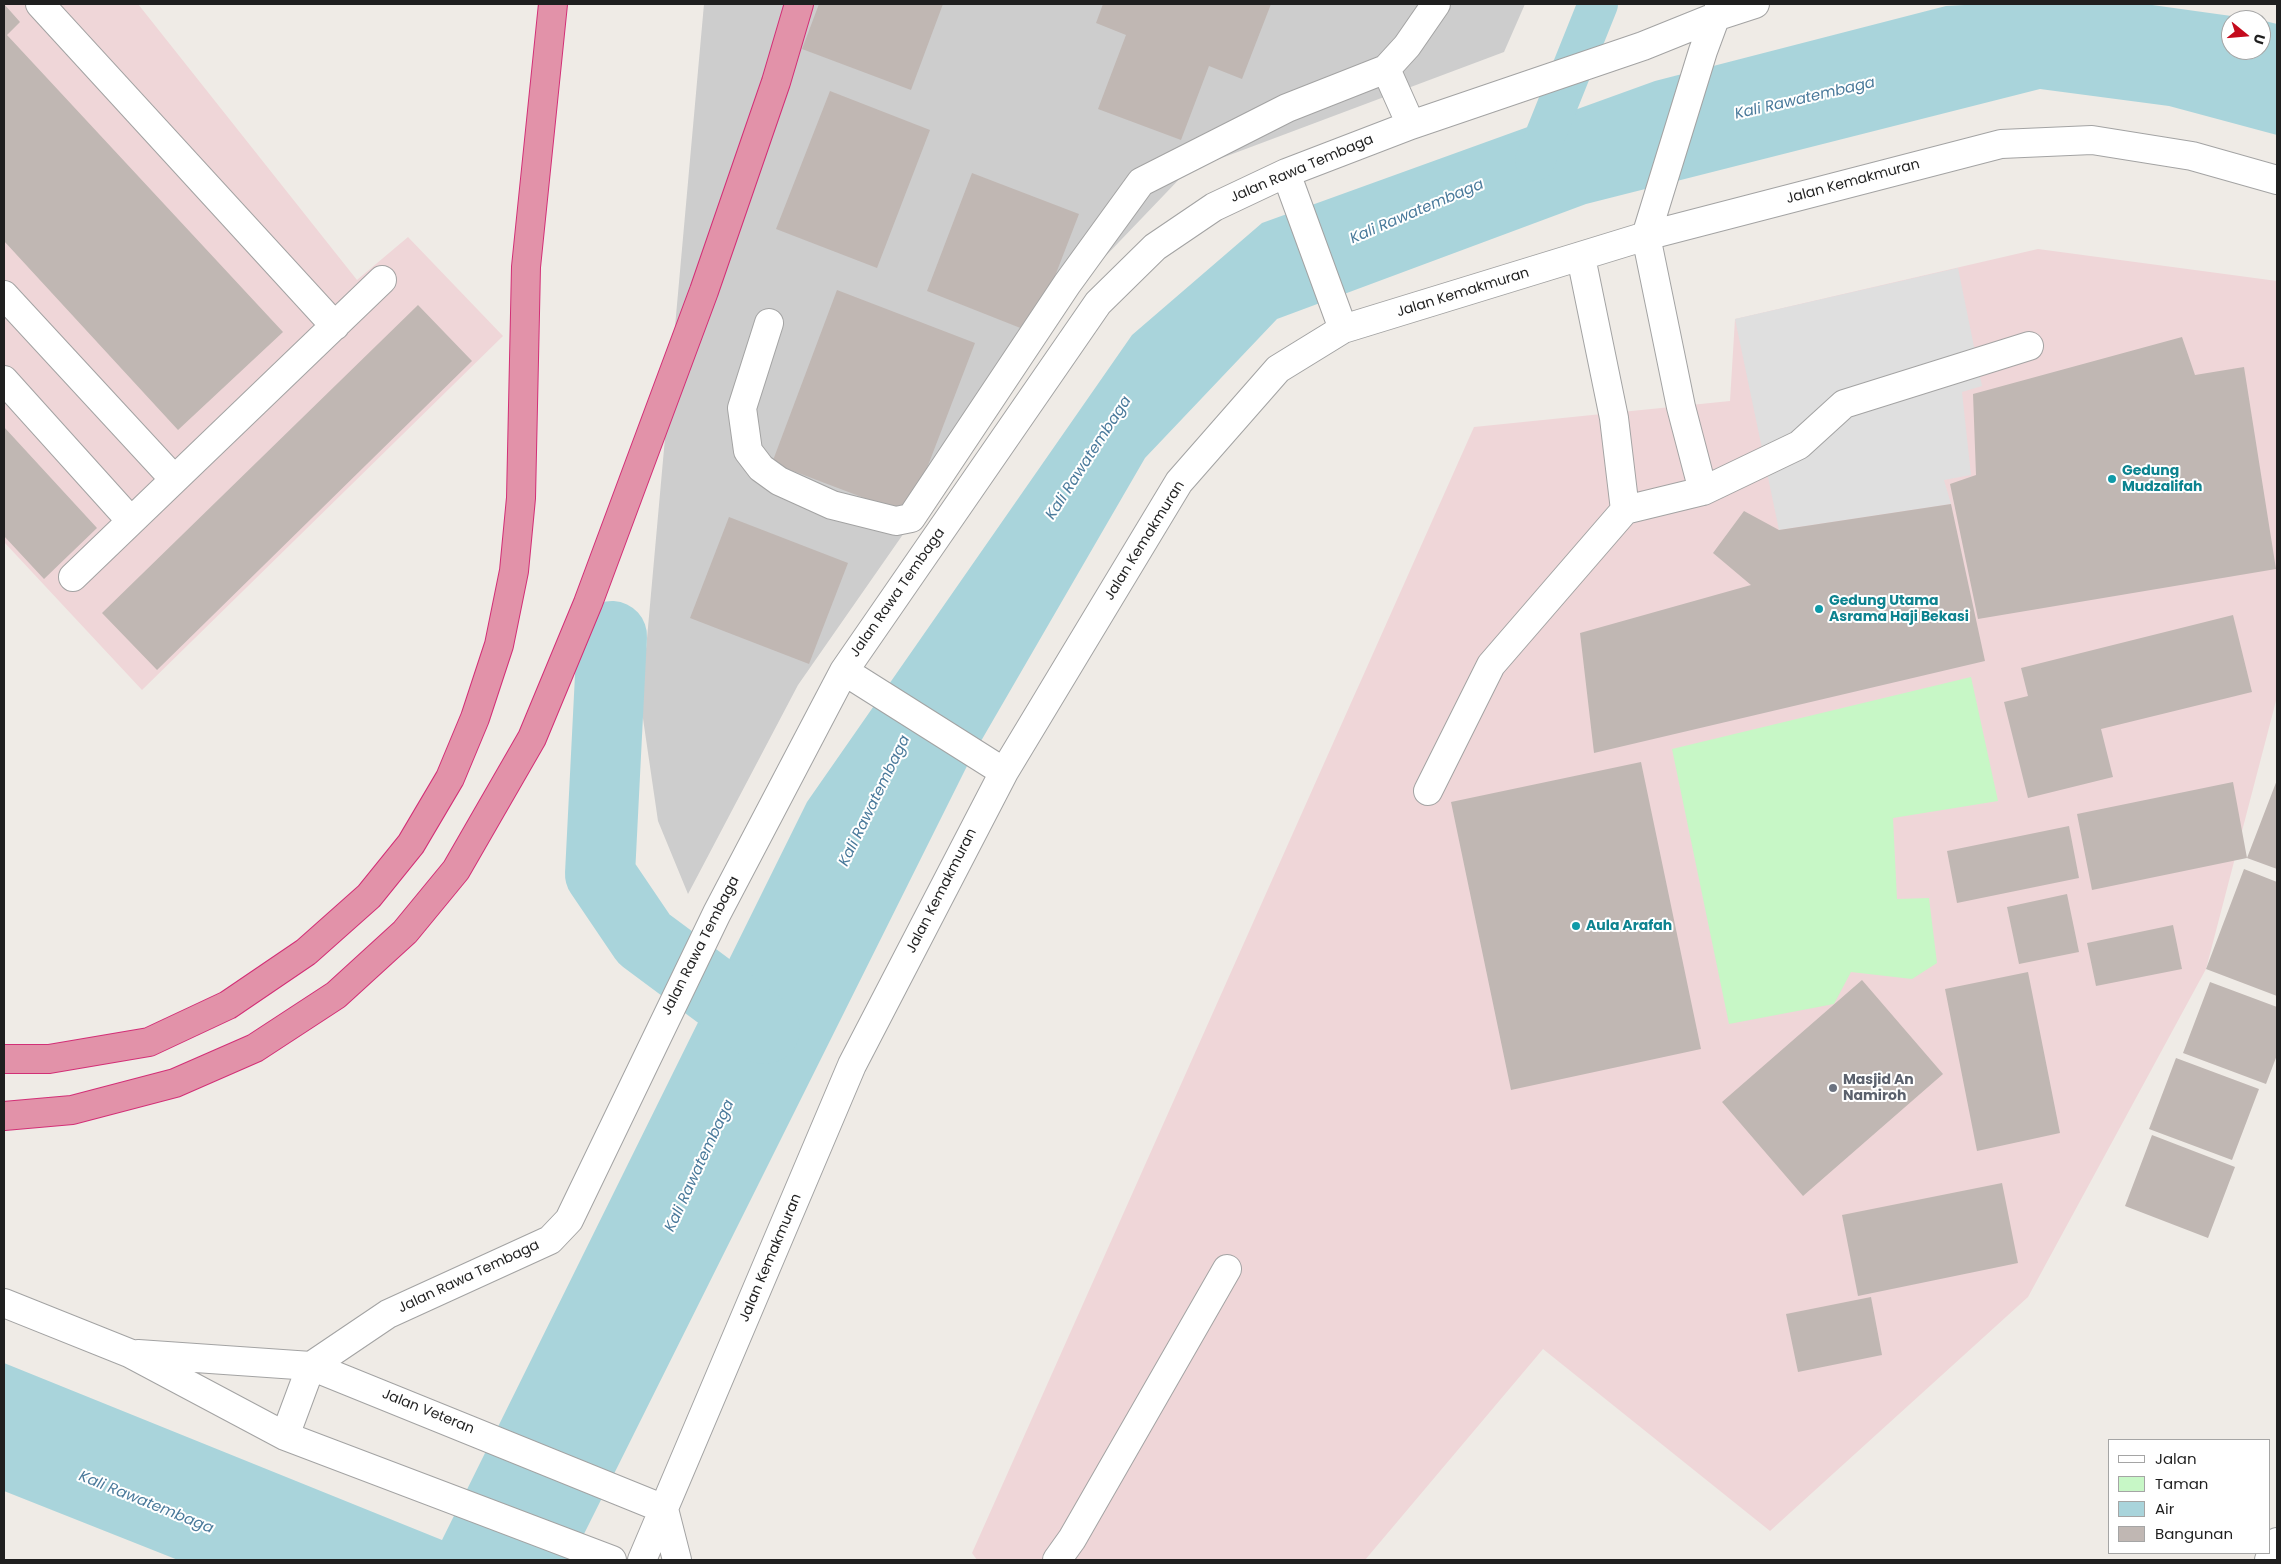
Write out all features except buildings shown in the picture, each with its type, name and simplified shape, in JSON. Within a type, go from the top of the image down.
[{"type":"highway","points":[[4,1059],[49,1059],[150,1042],[228,1005],[306,952],[369,896],[411,844],[450,778],[475,718],[499,645],[514,571],[521,498],[526,268],[553,4]]},
{"type":"highway","points":[[4,1116],[72,1110],[175,1083],[255,1048],[336,995],[405,932],[456,870],[532,738],[588,603],[704,291],[776,82],[799,4]]},
{"type":"street","points":[[40,4],[335,326]]},
{"type":"street","points":[[769,323],[742,408],[748,451],[761,468],[779,482],[832,505],[896,521],[911,518],[1062,292],[1142,182],[1287,108],[1386,69],[1407,46],[1436,4]]},
{"type":"street","name":"Jalan Rawa Tembaga","points":[[311,1366],[388,1314],[550,1240],[569,1220],[717,913],[851,676],[1098,303],[1155,247],[1214,206],[1289,182],[1411,124],[1642,46],[1718,10],[1755,4]]},
{"type":"street","points":[[1703,491],[1681,407],[1646,236],[1703,51],[1718,10]]},
{"type":"street","points":[[1386,69],[1411,124]]},
{"type":"street","name":"Jalan Kemakmuran","points":[[642,1560],[852,1065],[997,767],[1179,482],[1278,369],[1343,329],[1580,258],[1646,236],[2001,144],[2092,140],[2192,156],[2277,180]]},
{"type":"street","points":[[1289,182],[1343,329]]},
{"type":"street","points":[[1580,258],[1614,418],[1625,510]]},
{"type":"street","points":[[73,576],[382,280]]},
{"type":"street","points":[[4,296],[174,480]]},
{"type":"street","points":[[1428,791],[1491,665],[1625,510],[1703,491],[1799,445],[1844,404],[2029,346]]},
{"type":"street","points":[[4,380],[131,521]]},
{"type":"street","points":[[851,676],[997,767]]},
{"type":"street","points":[[1057,1560],[1072,1539],[1227,1269]]},
{"type":"street","name":"Jalan Veteran","points":[[4,1302],[129,1353],[285,1436],[612,1560]]},
{"type":"street","name":"Jalan Veteran","points":[[129,1353],[311,1366],[351,1380],[664,1509]]},
{"type":"street","points":[[285,1436],[311,1366]]},
{"type":"street","points":[[664,1509],[677,1560]]},
{"type":"street","points":[[2269,1560],[2277,1542]]},
{"type":"shaded area","points":[[4,4],[138,4],[357,280],[408,237],[503,336],[142,690],[4,542]]},
{"type":"shaded area","points":[[704,4],[1525,4],[1504,52],[1187,171],[1074,289],[798,685],[688,894],[658,821],[641,705]]},
{"type":"shaded area","points":[[2038,249],[2277,281],[2277,697],[2206,969],[2028,1297],[1770,1531],[1543,1349],[1365,1560],[977,1560],[972,1553],[1474,427],[1730,401],[1735,319]]},
{"type":"shaded area","points":[[1958,268],[1982,386],[1962,392],[1971,475],[1944,480],[1951,504],[1779,530],[1735,319]]},
{"type":"green space","points":[[1971,677],[1998,801],[1893,818],[1897,899],[1929,898],[1937,963],[1912,979],[1851,972],[1834,1004],[1729,1024],[1672,749]]},
{"type":"water","name":"Kali Rawatembaga","points":[[1983,4],[2145,4],[2221,15],[2221,60],[2271,60],[2271,22],[2277,24],[2277,135],[2169,106],[2040,89],[1586,204],[1277,319],[1145,458],[970,760],[571,1560],[178,1560],[4,1491],[4,1363],[442,1540],[807,802],[1132,335],[1262,223],[1655,81],[1946,6]]},
{"type":"waterway","points":[[1535,161],[1598,4]]},
{"type":"waterway","points":[[612,636],[600,874],[644,939],[765,1029]]},
{"type":"place","name":"Gedung Mudzalifah","points":[[2112,479]]},
{"type":"place","name":"Gedung Utama Asrama Haji Bekasi","points":[[1819,609]]},
{"type":"place","name":"Aula Arafah","points":[[1576,926]]},
{"type":"place","name":"Masjid An Namiroh","points":[[1833,1088]]}]
